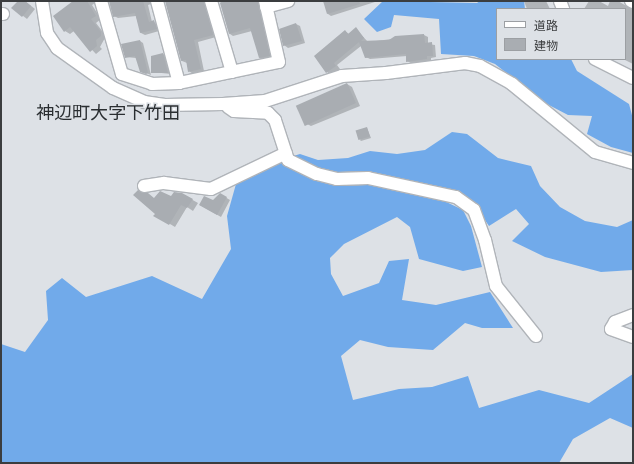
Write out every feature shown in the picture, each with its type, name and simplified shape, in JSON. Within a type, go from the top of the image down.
[{"type":"street","points":[[101,1],[122,74],[152,84],[179,83],[279,62],[266,4],[288,1]]},
{"type":"street","points":[[157,1],[179,83]]},
{"type":"street","points":[[211,1],[232,72]]},
{"type":"street","points":[[45,3],[43,22],[47,33],[57,48],[113,88],[144,102],[165,105],[223,104],[280,98],[342,76],[386,73],[465,63],[480,66],[512,84],[595,152],[633,163]]},
{"type":"street","points":[[597,60],[633,78]]},
{"type":"street","points":[[223,104],[234,111],[268,113],[275,120],[288,160],[317,174],[337,179],[368,178],[456,197],[474,210],[484,240],[496,286],[536,336]]},
{"type":"street","points":[[144,186],[164,183],[211,189],[286,153]]},
{"type":"street","points":[[633,315],[615,322],[611,329],[633,336]]},
{"type":"shaded area","points":[[383,1],[477,3],[480,1],[524,1],[525,8],[496,8],[496,60],[572,60],[577,71],[629,104],[633,119],[633,153],[611,147],[587,134],[592,116],[568,115],[545,103],[495,64],[474,56],[441,54],[439,19],[394,15],[391,27],[377,32],[364,19]]},
{"type":"shaded area","points":[[452,132],[467,134],[498,158],[531,166],[540,186],[560,207],[585,221],[617,227],[633,220],[633,270],[601,272],[545,257],[512,241],[529,224],[516,209],[489,226],[476,207],[314,167],[290,157],[300,154],[318,160],[348,158],[370,151],[397,154],[425,150]]},
{"type":"shaded area","points":[[282,160],[300,173],[335,185],[371,185],[440,199],[463,210],[471,226],[482,267],[463,271],[419,259],[410,227],[397,217],[344,244],[330,258],[331,274],[343,296],[379,283],[389,261],[409,259],[402,300],[436,305],[490,292],[513,328],[482,328],[465,323],[433,350],[388,347],[360,340],[341,356],[353,400],[399,389],[432,387],[468,376],[479,408],[539,390],[589,403],[633,374],[633,428],[610,418],[573,439],[559,463],[1,463],[1,344],[25,352],[48,320],[46,291],[62,278],[86,297],[152,276],[202,299],[231,249],[227,216],[236,184]]},
{"type":"building","points":[[18,1],[25,1],[31,6],[22,17],[11,8]]},
{"type":"building","points":[[73,1],[87,1],[96,16],[91,19],[101,32],[101,36],[96,40],[97,46],[90,52],[70,27],[64,32],[53,16]]},
{"type":"building","points":[[109,1],[143,1],[149,22],[154,20],[157,29],[140,33],[135,13],[113,17]]},
{"type":"building","points":[[165,1],[204,1],[213,35],[194,40],[201,69],[188,72],[186,60],[181,61]]},
{"type":"building","points":[[228,1],[258,1],[270,56],[259,58],[250,28],[229,34],[220,3]]},
{"type":"building","points":[[323,1],[359,1],[360,4],[327,14]]},
{"type":"building","points":[[296,23],[302,41],[283,46],[279,29]]},
{"type":"building","points":[[356,27],[364,38],[361,41],[389,40],[395,36],[424,34],[425,43],[432,42],[433,56],[427,56],[427,59],[406,62],[406,54],[365,58],[359,42],[334,63],[336,66],[326,73],[314,56],[345,30],[348,34]]},
{"type":"building","points":[[140,40],[148,73],[146,74],[140,72],[135,56],[125,58],[121,44]]},
{"type":"building","points":[[163,53],[168,73],[151,73],[151,56]]},
{"type":"building","points":[[347,83],[356,103],[305,126],[296,106]]},
{"type":"building","points":[[367,127],[370,137],[358,140],[356,131]]},
{"type":"building","points":[[138,190],[148,193],[154,198],[160,191],[171,196],[174,192],[182,193],[193,199],[187,208],[181,205],[169,225],[153,216],[155,214],[133,195]]},
{"type":"building","points":[[220,193],[227,197],[217,215],[199,205],[204,196],[213,200]]},
{"type":"district","name":"神辺町大字下竹田","points":[[108,114]]}]
